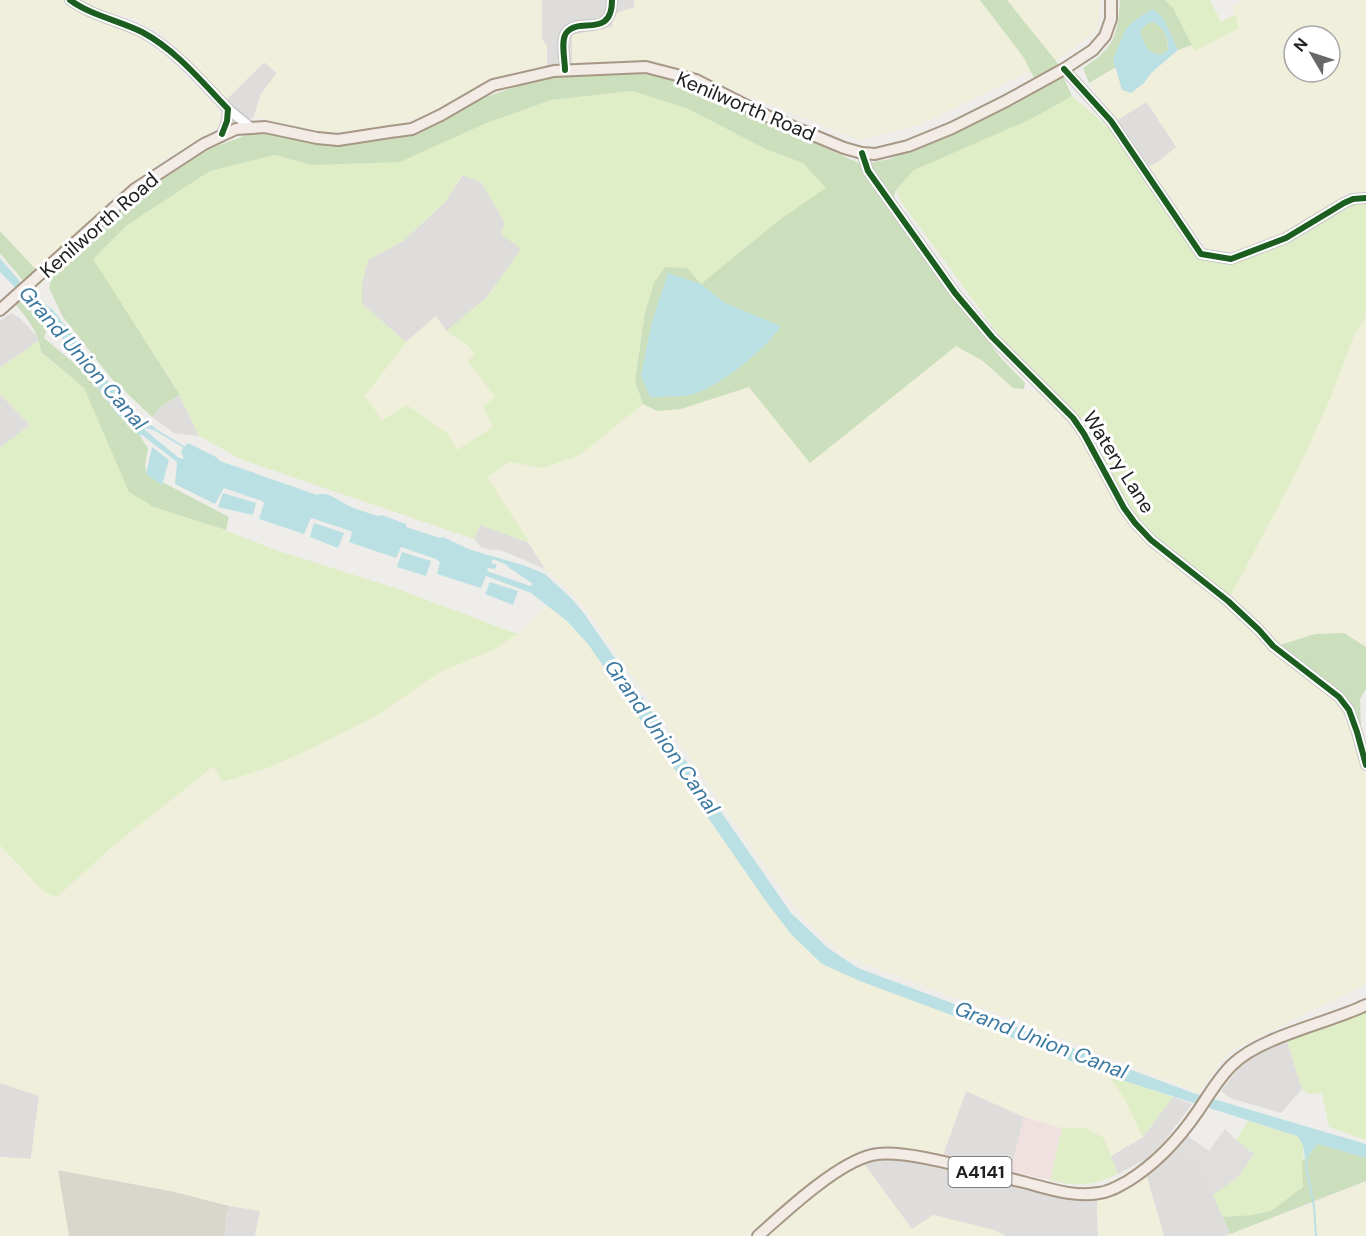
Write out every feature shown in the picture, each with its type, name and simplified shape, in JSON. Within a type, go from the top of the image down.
[{"type":"main road","name":"Kenilworth Road","points":[[0,310],[135,189],[179,159],[222,134],[236,129],[265,127],[338,140],[412,129],[493,85],[565,70],[646,67],[696,80],[767,116],[844,148],[875,154],[899,149],[952,128],[1064,69],[1093,50],[1105,36],[1111,19],[1111,0]]},
{"type":"main road","name":"A4141","points":[[758,1236],[801,1199],[851,1163],[870,1155],[883,1153],[934,1161],[1063,1192],[1101,1193],[1120,1185],[1152,1164],[1174,1142],[1233,1064],[1247,1053],[1274,1040],[1366,1005]]},
{"type":"street","points":[[70,0],[82,9],[140,31],[156,40],[250,127]]},
{"type":"street","points":[[565,70],[564,38],[566,32],[606,21],[612,11],[612,0]]},
{"type":"street","points":[[1064,69],[1111,121],[1201,254],[1231,259],[1286,238],[1344,202],[1361,197],[1366,198]]},
{"type":"street","points":[[222,134],[227,121],[228,109]]},
{"type":"street","name":"Watery Lane","points":[[862,153],[868,171],[956,293],[992,337],[1073,418],[1124,508],[1135,523],[1151,540],[1228,601],[1273,646],[1339,697],[1353,721],[1366,765]]},
{"type":"shaded area","points":[[542,0],[634,0],[635,7],[612,27],[572,35],[572,63],[547,65],[547,46],[542,39]]},
{"type":"shaded area","points":[[264,62],[277,73],[261,94],[254,117],[250,119],[232,108],[226,100]]},
{"type":"shaded area","points":[[1146,102],[1177,147],[1148,167],[1117,120]]},
{"type":"shaded area","points":[[463,175],[481,182],[521,249],[487,297],[457,324],[446,331],[436,316],[406,342],[362,304],[362,283],[368,260],[403,241],[445,202]]},
{"type":"shaded area","points":[[11,313],[20,318],[40,340],[0,368],[0,321]]},
{"type":"shaded area","points":[[0,394],[30,425],[0,448]]},
{"type":"shaded area","points":[[180,395],[199,436],[174,433],[152,417],[160,407]]},
{"type":"shaded area","points":[[480,525],[530,543],[545,569],[501,550],[481,547],[474,539]]},
{"type":"shaded area","points":[[1287,1041],[1302,1089],[1281,1113],[1230,1098],[1221,1091],[1240,1066]]},
{"type":"shaded area","points":[[0,1083],[39,1096],[31,1159],[0,1157]]},
{"type":"shaded area","points":[[966,1091],[1024,1117],[1011,1171],[943,1155]]},
{"type":"shaded area","points":[[1173,1097],[1192,1104],[1162,1144],[1146,1159],[1118,1174],[1111,1156],[1143,1137]]},
{"type":"shaded area","points":[[1024,1117],[1062,1128],[1050,1180],[1011,1171]]},
{"type":"shaded area","points":[[1225,1129],[1254,1154],[1238,1177],[1213,1195],[1201,1162],[1175,1149],[1188,1136],[1209,1151]]},
{"type":"shaded area","points":[[1175,1149],[1201,1162],[1230,1234],[1224,1236],[1164,1236],[1146,1174]]},
{"type":"shaded area","points":[[880,1158],[898,1159],[1073,1199],[1097,1199],[1098,1236],[1006,1236],[994,1230],[912,1230],[862,1161]]},
{"type":"shaded area","points":[[57,1170],[171,1191],[230,1206],[226,1216],[225,1236],[69,1236]]},
{"type":"shaded area","points":[[230,1206],[261,1211],[255,1236],[225,1236],[226,1216]]},
{"type":"green space","points":[[0,0],[60,0],[136,35],[167,58],[218,108],[221,114],[218,127],[163,160],[117,194],[38,272],[0,231]]},
{"type":"green space","points":[[73,0],[542,0],[542,38],[547,46],[547,65],[477,86],[436,110],[399,124],[356,131],[321,132],[254,117],[261,94],[277,73],[264,62],[226,100],[189,59],[159,32],[132,18],[89,9]]},
{"type":"green space","points":[[634,0],[980,0],[1024,58],[1031,71],[921,124],[859,140],[681,69],[651,62],[572,63],[572,35],[612,27],[613,14],[635,7]]},
{"type":"green space","points":[[980,0],[1007,0],[1056,61],[1072,96],[1031,119],[914,170],[896,190],[889,211],[1002,359],[1025,383],[1024,389],[1013,388],[983,361],[956,346],[810,463],[749,387],[681,409],[657,411],[643,404],[635,381],[645,312],[654,283],[665,267],[687,268],[701,284],[779,220],[826,188],[803,163],[768,150],[686,108],[632,91],[551,100],[484,124],[400,162],[312,165],[275,155],[210,171],[127,225],[93,259],[180,395],[160,407],[152,417],[111,378],[63,317],[49,288],[55,268],[134,197],[203,151],[255,132],[339,144],[391,139],[435,125],[477,100],[539,79],[584,74],[633,73],[658,76],[735,103],[861,164],[890,159],[1014,105],[1040,90],[1024,58]]},
{"type":"green space","points":[[1007,0],[1100,0],[1097,30],[1056,61]]},
{"type":"green space","points":[[1120,0],[1165,0],[1173,8],[1192,45],[1178,50],[1163,18],[1153,10],[1125,32],[1113,59],[1116,67],[1089,83],[1083,68],[1102,54],[1112,40],[1118,23]]},
{"type":"green space","points":[[1210,0],[1221,22],[1235,14],[1239,28],[1195,51],[1173,8],[1166,1]]},
{"type":"green space","points":[[1244,0],[1366,0],[1366,193],[1346,194],[1321,213],[1274,239],[1232,252],[1208,250],[1148,167],[1176,147],[1147,102],[1117,120],[1089,83],[1116,67],[1122,90],[1146,78],[1178,50],[1192,45],[1195,51],[1238,28],[1232,5]]},
{"type":"green space","points":[[1154,21],[1163,30],[1167,41],[1168,50],[1161,55],[1152,52],[1147,47],[1140,31],[1148,23]]},
{"type":"green space","points":[[632,91],[686,108],[768,150],[803,163],[827,188],[779,220],[701,284],[654,284],[645,312],[635,380],[643,404],[580,455],[543,468],[509,462],[487,477],[530,543],[480,525],[474,539],[242,460],[199,436],[175,386],[92,259],[126,225],[210,171],[275,155],[312,165],[484,124],[551,100]],"holes":[[[462,175],[481,182],[505,223],[501,234],[521,249],[487,297],[446,331],[467,345],[475,354],[468,361],[495,397],[483,407],[493,427],[457,450],[448,434],[407,405],[382,420],[365,396],[406,342],[362,304],[362,283],[368,260],[403,241],[445,202]]]},
{"type":"green space","points":[[1072,96],[1113,131],[1199,260],[1237,261],[1348,206],[1366,201],[1366,316],[1352,340],[1331,397],[1298,469],[1230,597],[1174,555],[1133,515],[1092,436],[1067,406],[1006,345],[902,203],[896,190],[914,170]]},
{"type":"green space","points":[[0,231],[38,272],[25,283],[0,253]]},
{"type":"green space","points":[[24,298],[49,323],[44,338],[74,363],[99,389],[116,413],[140,436],[148,449],[145,466],[147,474],[229,517],[226,530],[154,507],[129,492],[84,388],[41,352],[32,326],[15,304]]},
{"type":"green space","points":[[436,316],[446,331],[476,354],[469,361],[495,397],[493,427],[457,450],[382,420],[364,396],[401,346]]},
{"type":"green space","points":[[1366,316],[1366,647],[1344,633],[1315,634],[1280,645],[1230,597],[1298,469],[1331,397],[1352,340]]},
{"type":"green space","points":[[40,340],[41,353],[84,388],[130,493],[273,549],[395,588],[517,634],[495,649],[440,672],[376,716],[270,767],[222,782],[214,766],[113,846],[57,897],[44,892],[0,845],[0,448],[30,425],[0,394],[0,368]]},
{"type":"green space","points":[[956,346],[983,361],[1013,388],[1041,393],[1090,450],[1115,499],[1260,637],[1325,694],[1340,704],[1366,768],[1366,984],[1232,1050],[1218,1065],[1199,1093],[1028,1025],[846,957],[804,919],[781,889],[590,615],[568,589],[545,569],[486,477],[509,462],[543,468],[580,455],[643,404],[657,411],[681,409],[749,387],[811,462]]},
{"type":"green space","points":[[547,606],[567,621],[588,644],[765,900],[791,934],[822,964],[860,981],[1109,1076],[1124,1098],[1143,1137],[1111,1156],[1104,1138],[1085,1128],[1062,1128],[1024,1117],[966,1091],[943,1155],[881,1145],[866,1147],[799,1191],[747,1236],[255,1236],[260,1211],[171,1191],[58,1170],[69,1236],[0,1236],[0,1157],[31,1159],[39,1096],[0,1083],[0,845],[44,892],[57,897],[113,846],[214,766],[222,781],[418,686],[440,672],[495,649],[517,634]]},
{"type":"green space","points":[[1344,633],[1366,647],[1366,689],[1360,699],[1361,726],[1346,701],[1336,691],[1315,671],[1280,645],[1315,634]]},
{"type":"green space","points":[[1366,1012],[1366,1140],[1329,1127],[1322,1093],[1308,1094],[1302,1089],[1287,1041]]},
{"type":"green space","points":[[1109,1076],[1173,1097],[1143,1137],[1124,1098]]},
{"type":"green space","points":[[1248,1121],[1297,1136],[1303,1145],[1304,1187],[1271,1211],[1223,1217],[1213,1195],[1238,1177],[1254,1154],[1236,1140]]},
{"type":"green space","points":[[1062,1128],[1085,1128],[1104,1138],[1118,1174],[1084,1184],[1050,1180]]},
{"type":"green space","points":[[1318,1144],[1366,1158],[1366,1181],[1230,1234],[1223,1217],[1271,1211],[1303,1187],[1302,1161]]},
{"type":"green space","points":[[862,1161],[912,1229],[933,1215],[994,1230],[1006,1236],[764,1236],[804,1200]]},
{"type":"green space","points":[[1146,1174],[1164,1236],[1098,1236],[1097,1199],[1115,1193]]},
{"type":"green space","points":[[1366,1181],[1366,1236],[1224,1236],[1306,1206]]},
{"type":"water","points":[[1153,9],[1163,18],[1178,50],[1131,93],[1122,90],[1113,59],[1128,27]],"holes":[[[1154,22],[1166,34],[1168,42],[1168,50],[1161,55],[1152,52],[1147,47],[1140,31],[1148,23]]]},
{"type":"water","name":"Grand Union Canal","points":[[0,258],[28,291],[53,310],[120,397],[155,427],[153,430],[145,428],[145,430],[179,458],[184,459],[181,451],[188,443],[220,461],[317,495],[329,495],[356,509],[378,516],[382,515],[406,524],[406,527],[443,537],[471,550],[545,574],[583,612],[791,913],[828,948],[858,968],[1193,1093],[1366,1144],[1366,1158],[1318,1144],[1305,1158],[1303,1145],[1297,1136],[1109,1076],[860,981],[822,964],[791,934],[765,900],[588,644],[567,621],[531,593],[486,576],[481,588],[437,574],[440,562],[436,559],[401,547],[396,558],[349,542],[351,531],[311,518],[304,534],[259,519],[264,503],[262,501],[224,488],[215,504],[175,484],[177,462],[142,435],[140,436],[116,413],[75,354],[50,323],[0,272]],"holes":[[[493,559],[508,567],[533,584],[530,586],[487,571],[488,568],[495,569],[497,565],[491,563]]]},
{"type":"water","points":[[668,273],[701,284],[725,303],[781,326],[755,355],[708,388],[686,396],[650,397],[641,375],[652,322]]},
{"type":"water","points":[[152,447],[169,460],[162,485],[146,474]]},
{"type":"water","points":[[223,493],[256,503],[253,515],[218,507]]},
{"type":"water","points":[[314,523],[344,533],[338,548],[310,537]]},
{"type":"water","points":[[402,552],[431,561],[426,576],[397,567]]},
{"type":"water","points":[[490,582],[518,591],[513,605],[485,594]]},
{"type":"waterway","name":"Grand Union Canal","points":[[154,429],[184,447]]},
{"type":"waterway","points":[[1307,1156],[1306,1166],[1314,1206],[1316,1236]]},
{"type":"cycle path","points":[[70,0],[87,10],[142,32],[177,57],[228,109],[227,121],[222,134]]},
{"type":"cycle path","points":[[565,70],[563,44],[567,32],[572,28],[594,25],[607,19],[611,12],[612,0]]},
{"type":"cycle path","points":[[1064,69],[1111,121],[1201,254],[1231,259],[1286,238],[1344,203],[1353,199],[1366,198]]},
{"type":"cycle path","points":[[862,153],[868,171],[955,293],[992,337],[1073,418],[1124,508],[1135,523],[1151,540],[1228,601],[1273,646],[1339,697],[1349,710],[1366,765]]}]
